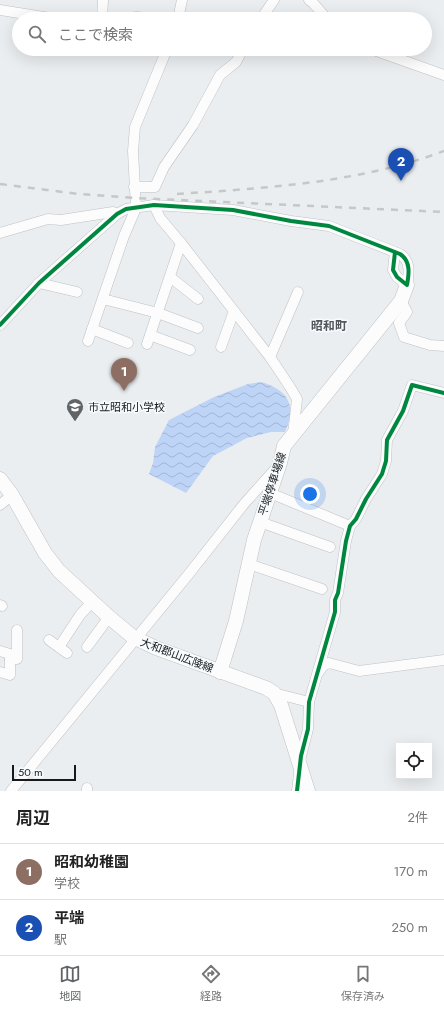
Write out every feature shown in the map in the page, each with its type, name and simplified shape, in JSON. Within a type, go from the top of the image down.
[{"type":"main road","name":"平端停車場線","points":[[220,672],[236,621],[254,540],[280,463],[284,446],[401,301],[407,285]]},
{"type":"main road","name":"大和郡山広陵線","points":[[0,479],[12,495],[45,553],[59,571],[108,617],[136,639],[156,648],[266,688],[274,693]]},
{"type":"main road","points":[[274,693],[281,705],[308,791]]},
{"type":"street","points":[[102,0],[102,12]]},
{"type":"street","points":[[179,12],[182,0]]},
{"type":"street","points":[[266,12],[274,0]]},
{"type":"street","points":[[309,0],[321,12]]},
{"type":"street","points":[[0,10],[12,12]]},
{"type":"street","points":[[88,341],[124,236],[136,208],[133,151],[135,127],[164,56]]},
{"type":"street","points":[[134,186],[155,187],[164,167],[193,125],[220,75],[236,62],[239,56]]},
{"type":"street","points":[[391,56],[444,75]]},
{"type":"street","points":[[154,205],[160,218],[182,243],[270,357],[290,387],[297,399],[293,434]]},
{"type":"street","points":[[0,325],[39,283],[117,214],[126,209],[154,205],[233,210],[291,221],[329,226],[395,252],[405,257],[408,264],[409,275],[407,285],[397,277],[392,270],[395,252]]},
{"type":"street","points":[[0,233],[48,219],[61,220],[112,212],[117,214]]},
{"type":"street","points":[[182,243],[149,339],[190,350]]},
{"type":"street","points":[[170,277],[198,299]]},
{"type":"street","points":[[39,283],[77,292]]},
{"type":"street","points":[[270,357],[298,292]]},
{"type":"street","points":[[103,299],[158,312],[198,328]]},
{"type":"street","points":[[401,301],[407,312],[399,323],[404,337],[430,345],[444,346]]},
{"type":"street","points":[[221,347],[234,311]]},
{"type":"street","points":[[92,329],[128,343]]},
{"type":"street","points":[[297,791],[301,756],[308,729],[309,702],[335,612],[335,600],[338,593],[346,541],[350,526],[356,519],[366,499],[382,474],[386,461],[387,440],[404,411],[412,385],[444,393]]},
{"type":"street","points":[[11,791],[136,639],[244,504],[280,463]]},
{"type":"street","points":[[270,493],[350,526]]},
{"type":"street","points":[[0,505],[12,495]]},
{"type":"street","points":[[260,522],[330,548]]},
{"type":"street","points":[[249,564],[322,589]]},
{"type":"street","points":[[49,640],[63,650],[80,615],[92,602]]},
{"type":"street","points":[[87,647],[108,617]]},
{"type":"street","points":[[10,659],[17,659],[17,630]]},
{"type":"street","points":[[0,650],[10,654],[10,675],[0,672]]},
{"type":"street","points":[[318,673],[324,665],[329,663],[359,671],[444,660]]},
{"type":"street","points":[[274,693],[309,702]]},
{"type":"water","points":[[261,382],[271,385],[284,394],[288,400],[290,414],[289,423],[285,432],[271,432],[247,438],[213,456],[186,493],[149,474],[153,463],[155,447],[169,420],[214,397],[248,384]]},
{"type":"railway","points":[[177,194],[278,186],[346,177],[412,162],[444,151]]},
{"type":"railway","points":[[0,184],[79,194],[135,198],[444,212]]},
{"type":"cycle path","points":[[0,325],[39,283],[117,214],[126,209],[154,205],[233,210],[291,221],[329,226],[400,254],[404,257],[408,264],[409,272],[407,285],[397,277],[393,270],[395,252]]},
{"type":"cycle path","points":[[297,791],[301,756],[308,729],[309,702],[335,612],[335,600],[338,593],[346,541],[350,526],[356,519],[366,499],[382,474],[386,461],[387,440],[403,411],[412,385],[444,393]]},
{"type":"place","name":"平端","points":[[401,181]]},
{"type":"place","name":"昭和幼稚園","points":[[124,391]]},
{"type":"place","name":"市立昭和小学校","points":[[75,422]]},
{"type":"district","name":"昭和町","points":[[329,326]]}]
